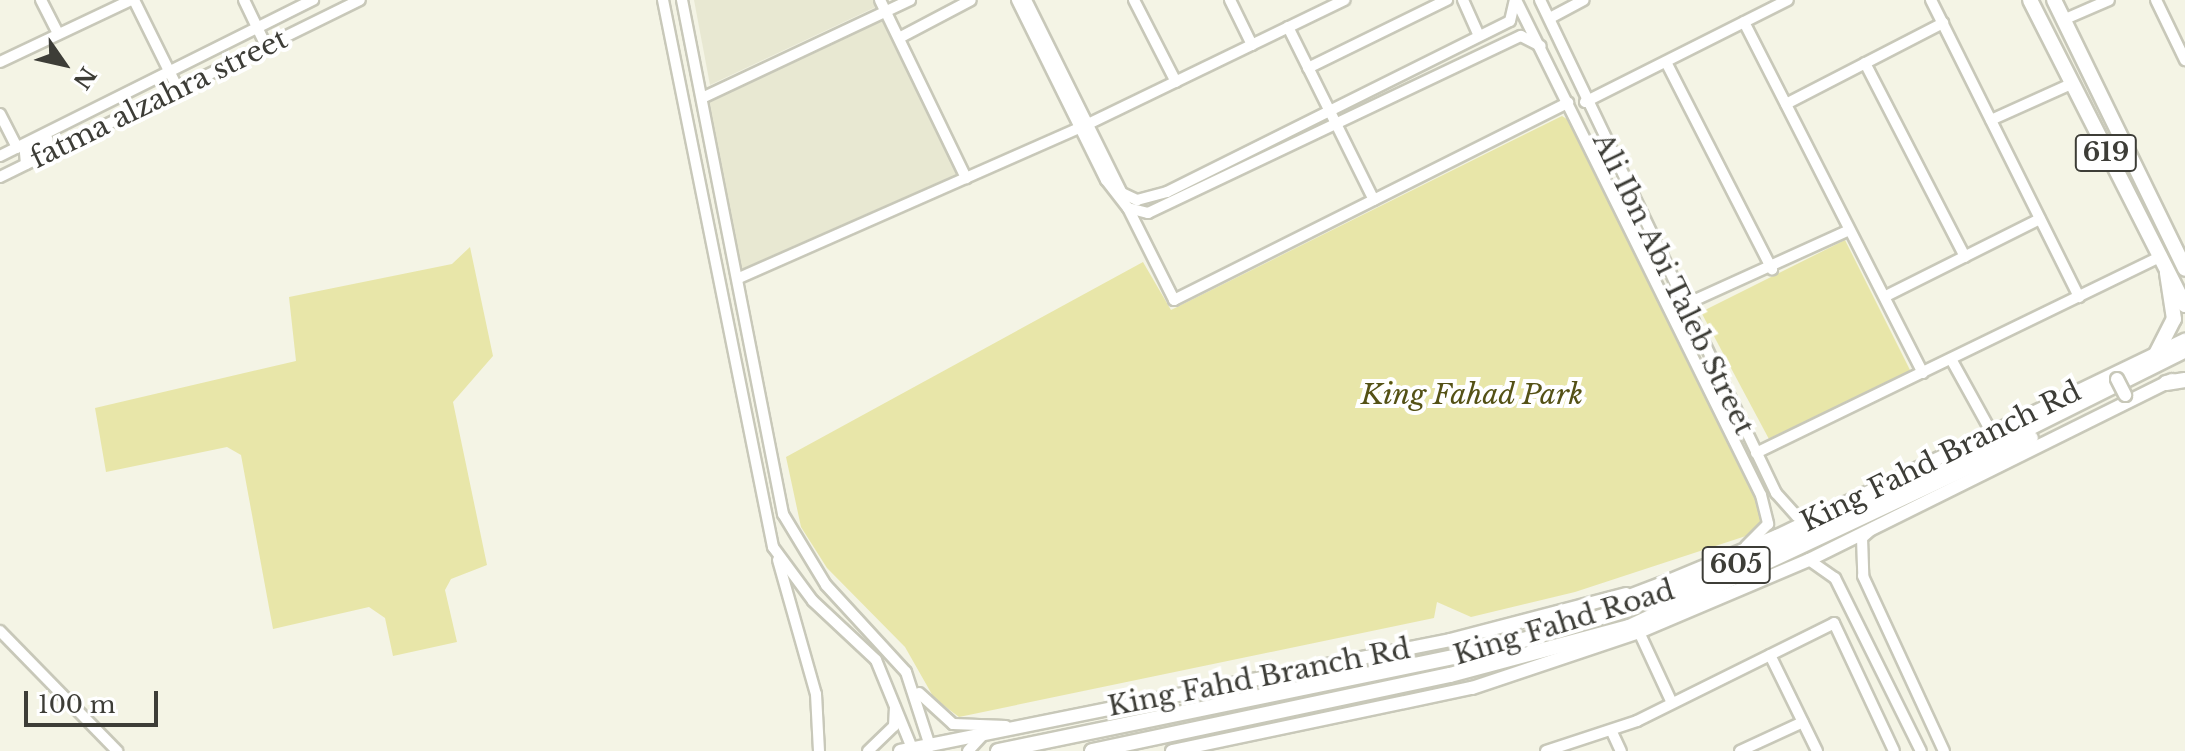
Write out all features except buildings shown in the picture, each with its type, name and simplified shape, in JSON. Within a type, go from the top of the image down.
[{"type":"highway","name":"619","points":[[2030,0],[2069,85],[2177,259]]},
{"type":"highway","name":"619","points":[[2054,0],[2177,259],[2185,305]]},
{"type":"highway","points":[[2156,354],[2174,319],[2177,259]]},
{"type":"highway","name":"King Fahd Road","points":[[1092,751],[1450,675],[1629,627],[1725,586],[2184,350]]},
{"type":"highway","name":"King Fahd Road","points":[[998,751],[1492,649],[1674,592],[1927,479],[2184,350]]},
{"type":"highway","points":[[2166,383],[2185,380]]},
{"type":"highway","points":[[1492,649],[1668,582]]},
{"type":"highway","points":[[1450,675],[1551,660],[1638,632],[1725,586]]},
{"type":"main road","name":"King Fahd Branch Rd","points":[[908,750],[930,748],[1028,725],[1450,640],[1668,582],[1736,555],[1993,435],[2156,354],[2184,350]]},
{"type":"main road","name":"King Fahd Branch Rd","points":[[1172,751],[1212,747],[1472,688],[1638,632],[1809,560],[2185,373]]},
{"type":"main road","points":[[2099,381],[2117,379],[2125,395],[2112,411]]},
{"type":"street","points":[[41,0],[58,34]]},
{"type":"street","points":[[0,62],[132,0],[178,89]]},
{"type":"street","points":[[244,0],[266,46]]},
{"type":"street","points":[[0,156],[313,0]]},
{"type":"street","points":[[663,0],[773,547],[802,633],[819,751]]},
{"type":"street","points":[[682,0],[792,536],[826,585],[906,672],[929,707],[953,724],[1028,725]]},
{"type":"street","points":[[880,0],[966,178]]},
{"type":"street","points":[[702,98],[910,0]]},
{"type":"street","points":[[899,38],[971,0]]},
{"type":"street","points":[[1017,0],[1174,300],[1568,103]]},
{"type":"street","points":[[1026,0],[1084,126],[1122,193],[1137,200],[1330,111],[1510,21],[1516,0]]},
{"type":"street","points":[[1134,0],[1176,82]]},
{"type":"street","points":[[1230,0],[1252,45]]},
{"type":"street","points":[[739,278],[1084,126],[1288,27],[1325,4],[1345,0]]},
{"type":"street","points":[[1308,68],[1447,0]]},
{"type":"street","points":[[1463,0],[1479,36]]},
{"type":"street","name":"Ali Ibn Abi Taleb Street","points":[[1516,0],[1764,502]]},
{"type":"street","name":"Ali Ibn Abi Taleb Street","points":[[1540,0],[1585,102],[1777,495]]},
{"type":"street","points":[[1550,18],[1584,0]]},
{"type":"street","points":[[1585,102],[1788,0]]},
{"type":"street","points":[[1931,0],[2079,297]]},
{"type":"street","points":[[2063,20],[2109,0]]},
{"type":"street","points":[[2156,0],[2185,60]]},
{"type":"street","name":"fatma alzahra street","points":[[0,177],[353,2]]},
{"type":"street","points":[[1744,22],[1923,373]]},
{"type":"street","points":[[1786,104],[1943,23]]},
{"type":"street","points":[[1288,27],[1374,200]]},
{"type":"street","points":[[1128,208],[1166,210],[1521,36],[1541,46]]},
{"type":"street","points":[[1666,62],[1772,269]]},
{"type":"street","points":[[1865,63],[1965,257]]},
{"type":"street","points":[[1991,120],[2069,85]]},
{"type":"street","points":[[0,114],[17,148]]},
{"type":"street","points":[[26,164],[25,152],[75,118]]},
{"type":"street","points":[[1886,296],[2040,219]]},
{"type":"street","points":[[1684,305],[1772,269],[1849,230]]},
{"type":"street","points":[[1756,453],[2079,297],[2177,259]]},
{"type":"street","points":[[1951,359],[1993,435]]},
{"type":"street","points":[[1764,502],[1778,514],[1777,495]]},
{"type":"street","points":[[1777,495],[1797,516],[1825,513]]},
{"type":"street","points":[[1736,555],[1768,524],[1764,502]]},
{"type":"street","points":[[1876,526],[1862,538],[1863,576],[1944,751]]},
{"type":"street","points":[[773,547],[887,678],[908,750]]},
{"type":"street","points":[[1809,560],[1835,578],[1921,751]]},
{"type":"street","points":[[1546,751],[1612,732],[1834,623],[1894,751]]},
{"type":"street","points":[[0,631],[117,751]]},
{"type":"street","points":[[1638,632],[1671,701]]},
{"type":"street","points":[[1770,655],[1817,751]]},
{"type":"street","points":[[906,672],[930,748]]},
{"type":"street","points":[[868,751],[894,726],[887,678]]},
{"type":"street","points":[[1740,751],[1803,722]]},
{"type":"street","points":[[1612,732],[1621,751]]},
{"type":"street","points":[[968,751],[983,735]]},
{"type":"shaded area","points":[[694,0],[875,0],[878,6],[710,85]]},
{"type":"shaded area","points":[[886,11],[966,178],[739,278],[702,98]]},
{"type":"green space","name":"King Fahad Park","points":[[1562,116],[1573,123],[1765,514],[1752,534],[1575,592],[1471,617],[1437,602],[1434,618],[959,717],[934,698],[905,647],[827,568],[801,527],[786,457],[1143,262],[1171,310]]},
{"type":"green space","points":[[1845,240],[1911,372],[1770,441],[1701,312]]},
{"type":"green space","points":[[470,247],[493,356],[453,402],[487,565],[451,579],[445,590],[457,642],[393,656],[385,618],[369,607],[273,629],[241,455],[227,447],[106,472],[95,408],[296,361],[289,297],[452,264]]}]
